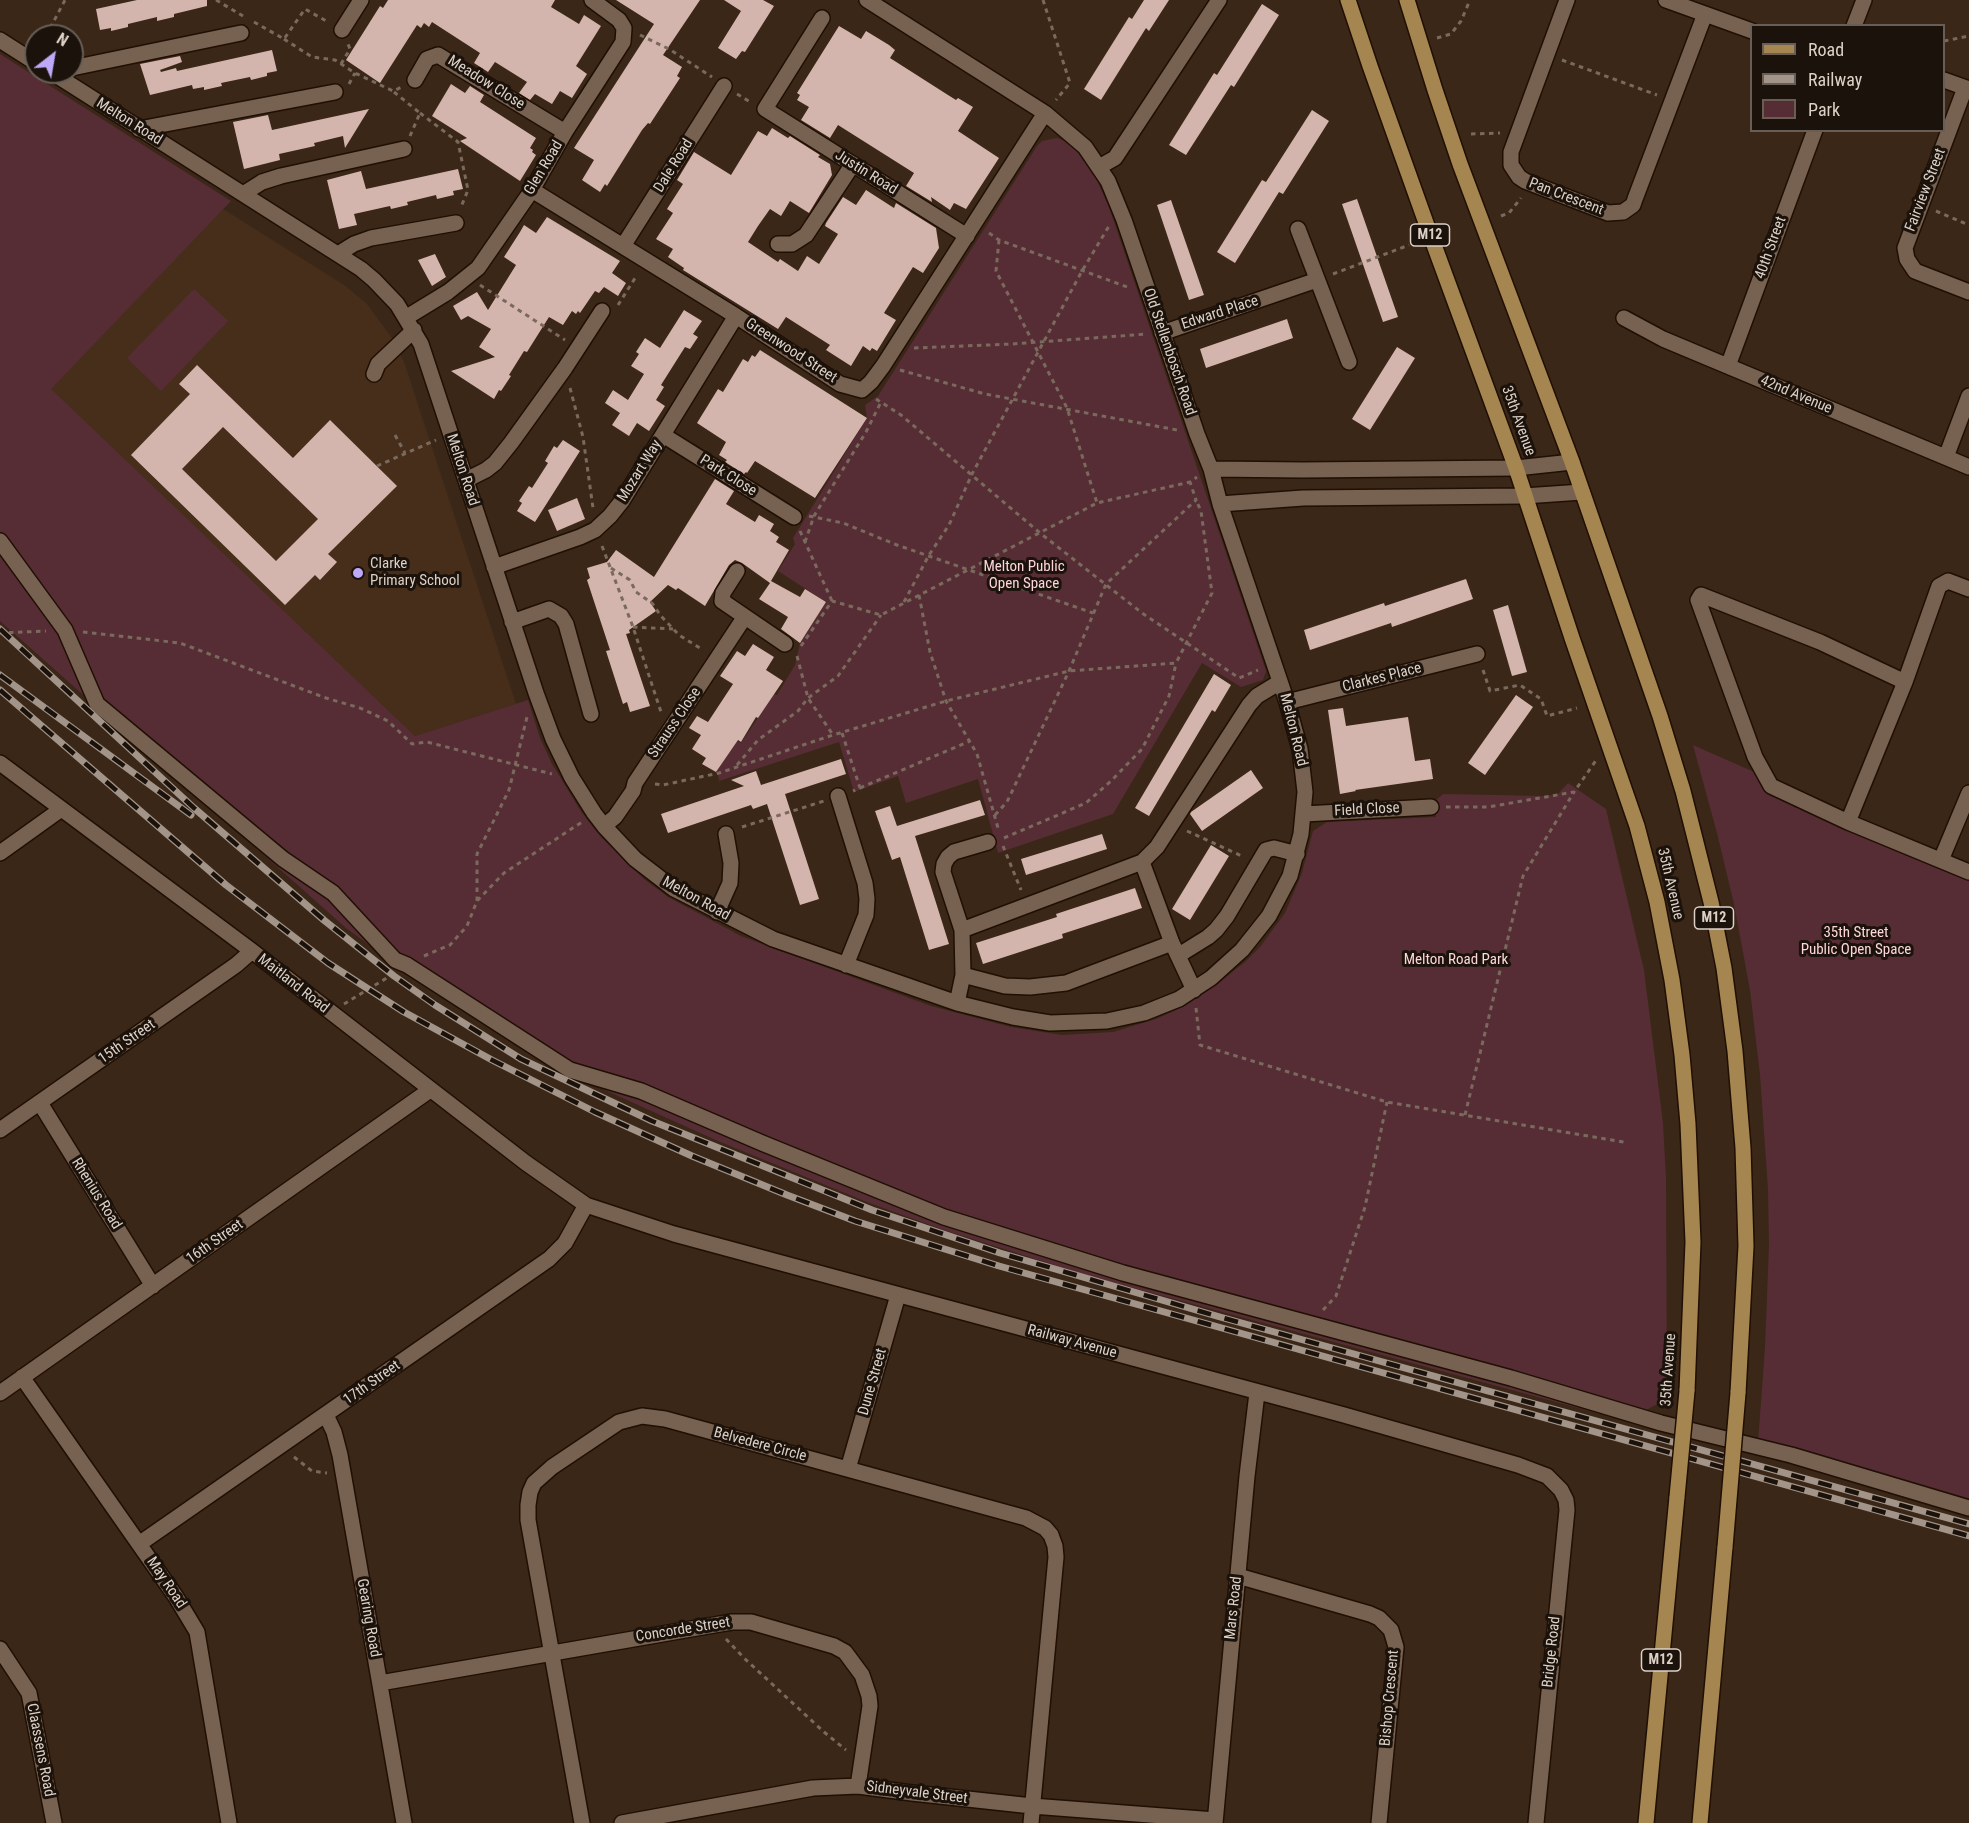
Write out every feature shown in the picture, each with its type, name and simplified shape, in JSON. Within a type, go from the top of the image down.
[{"type":"main road","name":"35th Avenue","points":[[1348,0],[1426,223],[1516,468],[1637,826],[1657,902],[1672,980],[1687,1113],[1692,1231],[1687,1391],[1646,1823]]},
{"type":"main road","name":"M12","points":[[1407,0],[1460,164],[1572,462],[1657,705],[1680,780],[1711,902],[1724,968],[1736,1061],[1745,1207],[1744,1302],[1700,1823]]},
{"type":"street","points":[[342,30],[361,0]]},
{"type":"street","points":[[591,0],[610,11],[624,28]]},
{"type":"street","name":"Old Stellenbosch Road","points":[[867,0],[1045,113],[1085,147],[1108,181],[1124,220],[1211,469]]},
{"type":"street","points":[[1099,167],[1115,158],[1219,0]]},
{"type":"street","name":"Pan Crescent","points":[[1567,0],[1511,152],[1511,165],[1519,177],[1525,181],[1608,213],[1623,212],[1633,205],[1705,14]]},
{"type":"street","points":[[1666,0],[1750,31]]},
{"type":"street","points":[[1855,24],[1864,0]]},
{"type":"street","points":[[765,108],[822,18]]},
{"type":"street","name":"Glen Road","points":[[374,374],[378,364],[411,324],[468,278],[488,256],[532,190],[622,42],[624,28]]},
{"type":"street","points":[[84,66],[242,33]]},
{"type":"street","points":[[0,40],[24,55]]},
{"type":"street","name":"Meadow Close","points":[[415,81],[428,59],[438,55],[566,132]]},
{"type":"street","points":[[1945,80],[1967,88]]},
{"type":"street","name":"Melton Road","points":[[70,84],[338,254],[374,280],[398,304],[421,344],[512,622],[553,739],[572,778],[594,813],[627,851],[674,889],[773,939],[957,1003],[1031,1021],[1050,1023],[1107,1021],[1144,1013],[1162,1007],[1194,990],[1227,965],[1256,934],[1280,896],[1296,854],[1304,814],[1304,770],[1287,702],[1220,504],[1211,469]]},
{"type":"street","name":"Dale Road","points":[[623,246],[724,86]]},
{"type":"street","name":"Fairview Street","points":[[1967,88],[1906,242],[1906,259],[1915,271],[1969,292]]},
{"type":"street","points":[[139,129],[335,92]]},
{"type":"street","name":"Justin Road","points":[[765,108],[853,164],[970,230]]},
{"type":"street","points":[[862,390],[872,382],[884,366],[1045,113]]},
{"type":"street","name":"40th Street","points":[[1728,366],[1814,132]]},
{"type":"street","points":[[243,194],[262,182],[280,176],[404,149]]},
{"type":"street","points":[[778,244],[792,244],[806,235],[853,164]]},
{"type":"street","name":"Greenwood Street","points":[[532,190],[736,315],[840,384],[862,390]]},
{"type":"street","points":[[338,254],[354,244],[371,238],[456,223]]},
{"type":"street","points":[[1298,229],[1348,362]]},
{"type":"street","name":"Edward Place","points":[[1162,333],[1317,280]]},
{"type":"street","points":[[466,480],[495,463],[565,368],[602,311]]},
{"type":"street","name":"Mozart Way","points":[[494,567],[595,530],[610,516],[622,501],[736,315]]},
{"type":"street","name":"42nd Avenue","points":[[1624,318],[1663,339],[1969,467]]},
{"type":"street","points":[[1946,458],[1969,396]]},
{"type":"street","name":"Park Close","points":[[663,435],[794,517]]},
{"type":"street","points":[[1211,469],[1516,468],[1572,462]]},
{"type":"street","points":[[1220,504],[1303,498],[1524,496],[1582,492]]},
{"type":"street","points":[[0,541],[64,630],[97,704],[283,859],[333,893],[395,960],[407,965],[570,1070],[641,1091],[944,1217],[1123,1272],[1511,1378],[1660,1423],[1791,1455],[1969,1508]]},
{"type":"street","points":[[737,571],[721,596],[722,601],[785,644]]},
{"type":"street","points":[[1848,822],[1905,682],[1939,586],[1948,581],[1969,589]]},
{"type":"street","points":[[1905,682],[1811,638],[1701,595],[1698,600],[1755,757],[1771,786],[1848,822],[1969,872]]},
{"type":"street","points":[[512,622],[549,609],[561,616],[566,624],[591,714]]},
{"type":"street","name":"Strauss Close","points":[[604,826],[615,817],[633,791],[635,783],[744,618]]},
{"type":"street","name":"Clarkes Place","points":[[1287,702],[1478,654]]},
{"type":"street","points":[[962,930],[1142,861],[1157,847],[1249,705],[1257,696],[1280,682]]},
{"type":"street","name":"Maitland Road","points":[[0,763],[252,951],[430,1090],[586,1205]]},
{"type":"street","points":[[1941,861],[1969,793]]},
{"type":"street","points":[[838,796],[865,883],[867,899],[866,915],[846,965]]},
{"type":"street","name":"Field Close","points":[[1304,814],[1431,807]]},
{"type":"street","points":[[0,853],[60,810]]},
{"type":"street","points":[[717,912],[730,883],[731,863],[726,834]]},
{"type":"street","points":[[957,1003],[963,975],[962,930],[943,872],[944,864],[954,852],[994,841]]},
{"type":"street","points":[[963,975],[1005,986],[1030,987],[1066,982],[1176,949],[1208,937],[1216,930],[1227,916],[1257,864],[1269,849],[1274,848],[1296,854]]},
{"type":"street","points":[[1142,861],[1194,990]]},
{"type":"street","name":"15th Street","points":[[0,1130],[236,965],[252,951]]},
{"type":"street","name":"16th Street","points":[[0,1393],[430,1090]]},
{"type":"street","name":"Rhenius Road","points":[[40,1103],[153,1286]]},
{"type":"street","name":"Railway Avenue","points":[[586,1205],[674,1234],[1344,1415],[1518,1465],[1538,1472],[1556,1483]]},
{"type":"street","name":"17th Street","points":[[139,1544],[549,1259],[565,1242],[586,1205]]},
{"type":"street","name":"Dune Street","points":[[848,1469],[898,1294]]},
{"type":"street","name":"May Road","points":[[22,1377],[181,1605],[196,1632],[229,1823]]},
{"type":"street","name":"Mars Road","points":[[1215,1822],[1257,1393]]},
{"type":"street","name":"Gearing Road","points":[[326,1415],[338,1441],[404,1823]]},
{"type":"street","name":"Belvedere Circle","points":[[582,1823],[528,1520],[530,1492],[534,1484],[546,1472],[619,1422],[642,1416],[664,1419],[1026,1518],[1045,1528],[1051,1535],[1056,1557],[1030,1823]]},
{"type":"street","name":"Bridge Road","points":[[1536,1823],[1567,1510],[1565,1497],[1556,1483]]},
{"type":"street","name":"Bishop Crescent","points":[[1238,1576],[1370,1614],[1379,1618],[1391,1630],[1396,1647],[1379,1823]]},
{"type":"street","name":"Concorde Street","points":[[380,1683],[732,1622],[751,1622],[826,1643],[845,1652],[862,1675],[869,1696],[858,1786]]},
{"type":"street","name":"Claassens Road","points":[[0,1649],[29,1693],[54,1823]]},
{"type":"street","name":"Sidneyvale Street","points":[[622,1823],[813,1788],[858,1786],[1032,1806],[1215,1822]]},
{"type":"path","points":[[52,24],[65,0]]},
{"type":"path","points":[[216,0],[312,57],[335,60],[393,91],[458,142],[468,190],[456,223]]},
{"type":"path","points":[[1042,0],[1070,83],[1045,113]]},
{"type":"path","points":[[1437,38],[1451,33],[1461,21],[1470,0]]},
{"type":"path","points":[[284,39],[305,9],[342,30]]},
{"type":"path","points":[[624,28],[669,49],[750,102],[765,108]]},
{"type":"path","points":[[1945,40],[1969,36]]},
{"type":"path","points":[[1546,54],[1672,100]]},
{"type":"path","points":[[393,91],[415,81]]},
{"type":"path","points":[[404,149],[420,113]]},
{"type":"path","points":[[1471,134],[1507,134]]},
{"type":"path","points":[[1501,216],[1509,213],[1525,192]]},
{"type":"path","points":[[1921,203],[1945,217],[1969,225]]},
{"type":"path","points":[[903,603],[929,555],[949,525],[972,474],[1082,271],[1110,225],[1124,220]]},
{"type":"path","points":[[970,230],[1129,288],[1146,285]]},
{"type":"path","points":[[999,240],[996,271],[1067,408],[1097,503]]},
{"type":"path","points":[[1317,280],[1409,245]]},
{"type":"path","points":[[602,311],[614,311],[647,260]]},
{"type":"path","points":[[468,278],[578,349]]},
{"type":"path","points":[[894,349],[1043,342],[1162,333]]},
{"type":"path","points":[[884,366],[985,393],[1197,434]]},
{"type":"path","points":[[565,368],[583,437],[595,530],[633,627],[662,715],[676,724]]},
{"type":"path","points":[[862,390],[901,415],[1040,532],[1185,643],[1239,678],[1274,664]]},
{"type":"path","points":[[804,543],[814,516],[866,432],[881,402]]},
{"type":"path","points":[[395,435],[405,453]]},
{"type":"path","points":[[377,466],[451,436]]},
{"type":"path","points":[[735,767],[758,740],[798,711],[808,698],[838,676],[881,615],[1097,503],[1190,482],[1211,469]]},
{"type":"path","points":[[994,841],[1086,803],[1111,782],[1142,748],[1169,696],[1176,663],[1185,643],[1212,593],[1201,512],[1190,482]]},
{"type":"path","points":[[995,815],[1007,802],[1069,671],[1106,584],[1196,500]]},
{"type":"path","points":[[881,615],[832,601],[794,517],[814,516],[843,523],[1093,613]]},
{"type":"path","points":[[610,567],[630,580],[636,592],[652,603],[673,629],[717,659]]},
{"type":"path","points":[[919,595],[930,652],[946,701],[977,754],[995,815],[994,841],[1027,906]]},
{"type":"path","points":[[832,601],[796,652],[808,698],[833,735]]},
{"type":"path","points":[[633,627],[673,629]]},
{"type":"path","points":[[0,633],[64,630],[180,644],[326,698],[360,708],[388,721],[412,744],[427,742],[572,778]]},
{"type":"path","points":[[1478,654],[1490,691],[1520,685],[1541,699],[1547,716],[1577,708]]},
{"type":"path","points":[[635,783],[663,785],[719,773],[842,732],[946,701],[1069,671],[1176,663]]},
{"type":"path","points":[[330,1012],[407,965],[450,945],[467,926],[477,901],[477,854],[509,790],[528,711],[536,693]]},
{"type":"path","points":[[842,732],[860,788]]},
{"type":"path","points":[[726,834],[751,823],[860,788],[970,741]]},
{"type":"path","points":[[1465,1115],[1523,876],[1597,759]]},
{"type":"path","points":[[1431,807],[1488,807],[1574,792]]},
{"type":"path","points":[[477,901],[504,873],[594,813]]},
{"type":"path","points":[[1171,826],[1196,834],[1257,864]]},
{"type":"path","points":[[1194,990],[1200,1045],[1387,1102],[1624,1142]]},
{"type":"path","points":[[1311,1324],[1336,1296],[1365,1208],[1387,1102]]},
{"type":"path","points":[[279,1447],[312,1471],[344,1476]]},
{"type":"path","points":[[714,1625],[744,1658],[824,1732],[862,1762]]},
{"type":"shaded area","name":"Clarke Primary School","points":[[223,209],[344,285],[367,304],[392,338],[404,362],[516,704],[415,736],[50,389]]},
{"type":"green space","name":"Melton Road Park","points":[[0,54],[24,69],[24,84],[47,84],[231,201],[51,389],[415,736],[528,700],[540,738],[552,764],[582,813],[601,837],[644,879],[668,897],[741,936],[931,1006],[1011,1027],[1062,1035],[1113,1032],[1156,1019],[1176,1010],[1213,987],[1245,962],[1260,947],[1285,913],[1302,873],[1313,831],[1327,822],[1436,817],[1436,800],[1443,794],[1545,796],[1558,794],[1568,783],[1606,809],[1644,970],[1663,1123],[1666,1178],[1667,1399],[1648,1409],[1645,1426],[1089,1276],[941,1229],[867,1202],[718,1141],[598,1087],[467,1014],[346,928],[0,621]]},
{"type":"green space","name":"Melton Public Open Space","points":[[1057,138],[1070,143],[1086,163],[1096,178],[1109,207],[1266,671],[1263,680],[1241,687],[1202,663],[1113,814],[998,853],[978,779],[906,803],[898,776],[854,792],[839,742],[719,781],[717,770],[737,741],[741,743],[774,694],[777,695],[795,665],[800,643],[826,602],[778,571],[795,544],[793,538],[867,418],[865,405],[878,396],[1037,146],[1042,141]]},
{"type":"green space","points":[[194,289],[228,321],[161,391],[127,358]]},
{"type":"green space","name":"35th Street Public Open Space","points":[[1693,745],[1969,867],[1969,1500],[1758,1442],[1769,1245],[1768,1189],[1760,1075],[1750,990],[1734,904]]},
{"type":"building","points":[[137,0],[207,0],[207,6],[174,14],[174,17],[157,21],[157,17],[111,31],[111,28],[100,30],[96,9]]},
{"type":"building","points":[[388,0],[555,0],[551,7],[579,24],[584,15],[601,26],[576,66],[587,74],[572,98],[560,91],[552,104],[535,94],[530,100],[519,93],[527,82],[495,62],[488,72],[474,63],[480,53],[432,22],[429,27],[424,23],[421,28],[417,25],[380,83],[346,60],[380,6],[383,8]]},
{"type":"building","points":[[616,0],[700,0],[663,55],[682,67],[677,76],[680,78],[650,124],[648,123],[642,130],[607,186],[605,184],[600,192],[582,180],[594,160],[574,148],[654,24]]},
{"type":"building","points":[[724,0],[763,0],[774,6],[745,52],[742,51],[736,59],[718,48],[741,11]]},
{"type":"building","points":[[1144,0],[1169,0],[1149,31],[1146,28],[1101,100],[1084,89],[1129,17],[1132,19]]},
{"type":"building","points":[[1262,4],[1279,15],[1234,87],[1231,85],[1186,155],[1169,145],[1214,73],[1217,75]]},
{"type":"building","points":[[839,26],[861,39],[866,31],[895,50],[890,58],[956,100],[958,98],[973,107],[958,131],[999,158],[966,209],[954,203],[950,210],[931,197],[932,202],[906,186],[914,173],[838,125],[830,138],[801,120],[809,107],[797,100],[800,95],[797,93]]},
{"type":"building","points":[[272,50],[277,71],[251,80],[250,77],[221,83],[222,86],[204,90],[204,87],[193,89],[192,85],[150,95],[140,64],[180,56],[182,62],[160,70],[161,72],[176,68],[177,71]]},
{"type":"building","points":[[451,84],[465,93],[470,86],[484,95],[480,102],[536,138],[530,148],[536,155],[520,181],[460,141],[467,138],[432,116]]},
{"type":"building","points":[[369,109],[345,148],[343,136],[314,143],[315,146],[279,154],[280,160],[244,169],[233,122],[268,115],[272,130]]},
{"type":"building","points":[[1312,110],[1329,121],[1283,194],[1279,192],[1235,263],[1217,252],[1262,180],[1266,182]]},
{"type":"building","points":[[772,128],[788,138],[790,136],[820,155],[818,157],[830,164],[832,175],[809,213],[790,201],[781,216],[770,209],[748,242],[778,262],[780,259],[798,271],[807,256],[819,264],[838,234],[825,226],[826,223],[843,197],[856,205],[866,190],[894,208],[896,203],[936,228],[939,248],[923,273],[913,267],[884,313],[896,320],[877,351],[872,348],[870,351],[863,346],[851,366],[826,350],[830,345],[786,317],[778,329],[683,270],[684,268],[668,257],[673,249],[656,239],[673,213],[667,209],[683,184],[677,180],[694,152],[731,175],[758,131],[767,136]]},
{"type":"building","points":[[458,169],[463,189],[453,191],[454,195],[437,199],[436,195],[407,202],[408,205],[391,209],[390,206],[354,214],[357,225],[339,229],[327,180],[361,171],[366,189]]},
{"type":"building","points":[[1357,199],[1398,317],[1383,322],[1342,204]]},
{"type":"building","points":[[1171,200],[1204,295],[1189,300],[1157,205]]},
{"type":"building","points":[[547,217],[620,261],[612,273],[626,283],[618,296],[604,287],[599,293],[595,291],[580,313],[578,311],[576,314],[572,311],[563,325],[549,317],[527,352],[524,351],[509,375],[511,376],[494,399],[451,371],[495,357],[479,347],[491,329],[468,316],[461,320],[453,306],[477,292],[488,310],[516,265],[504,257],[524,225],[536,233]]},
{"type":"building","points":[[435,254],[446,277],[432,286],[418,260]]},
{"type":"building","points":[[684,310],[702,321],[693,334],[698,337],[690,349],[685,347],[661,385],[664,387],[656,400],[665,406],[649,431],[637,423],[629,436],[612,425],[620,413],[605,403],[613,390],[628,400],[644,374],[631,366],[639,354],[636,352],[645,338],[660,348]]},
{"type":"building","points":[[1287,319],[1293,338],[1206,368],[1200,349]]},
{"type":"building","points":[[1397,347],[1415,358],[1370,430],[1352,419]]},
{"type":"building","points":[[760,350],[867,418],[815,498],[755,461],[744,474],[725,462],[727,460],[719,455],[726,442],[697,423],[718,389],[723,392],[743,359],[748,362],[752,355],[755,357]]},
{"type":"building","points":[[197,365],[293,458],[330,420],[397,486],[328,554],[337,562],[320,580],[315,575],[285,605],[131,455],[190,394],[179,384]],"holes":[[[223,427],[318,519],[276,561],[182,469]]]},
{"type":"building","points":[[563,440],[580,451],[535,522],[517,511],[522,503],[519,501],[529,486],[532,488],[548,463],[545,461],[554,446],[557,448]]},
{"type":"building","points":[[715,479],[734,491],[726,504],[755,522],[759,515],[774,524],[770,531],[779,537],[776,542],[789,550],[771,581],[800,597],[805,589],[826,602],[800,643],[781,629],[788,617],[759,599],[770,583],[742,563],[735,560],[729,565],[705,606],[678,588],[676,590],[668,585],[650,602],[656,611],[626,634],[650,706],[630,712],[627,702],[623,704],[606,651],[610,650],[587,580],[590,578],[587,568],[607,562],[616,550],[654,577]]},
{"type":"building","points":[[577,498],[585,519],[557,531],[548,510]]},
{"type":"building","points":[[1466,579],[1473,599],[1392,627],[1391,623],[1310,650],[1304,630]]},
{"type":"building","points":[[1508,605],[1527,672],[1512,676],[1493,610]]},
{"type":"building","points":[[753,644],[774,657],[766,670],[783,681],[758,718],[756,717],[741,742],[738,740],[716,772],[702,764],[706,758],[692,749],[701,735],[689,728],[697,716],[708,722],[733,684],[720,676],[737,651],[745,656]]},
{"type":"building","points":[[1214,674],[1231,685],[1215,712],[1212,710],[1149,816],[1135,808]]},
{"type":"building","points":[[1516,695],[1533,707],[1485,775],[1468,763]]},
{"type":"building","points":[[1343,708],[1346,726],[1408,717],[1415,761],[1430,759],[1433,779],[1340,794],[1328,710]]},
{"type":"building","points":[[841,759],[846,774],[785,794],[819,899],[800,905],[767,804],[753,809],[751,805],[668,833],[661,814],[744,786],[731,780],[756,771],[761,785]]},
{"type":"building","points":[[1251,770],[1263,788],[1202,831],[1190,814],[1191,812]]},
{"type":"building","points":[[980,800],[985,815],[915,836],[949,944],[929,950],[900,857],[892,860],[875,811],[890,806],[897,826]]},
{"type":"building","points":[[1102,834],[1107,849],[1026,875],[1021,859]]},
{"type":"building","points":[[1211,845],[1229,856],[1190,920],[1172,909]]},
{"type":"building","points":[[1135,888],[1142,908],[1062,934],[1063,938],[983,964],[976,943],[1057,917],[1056,914]]},
{"type":"railway","points":[[0,629],[194,808],[325,921],[394,976],[435,1005],[521,1059],[652,1121],[872,1210],[1000,1253],[1220,1317],[1969,1524]]},
{"type":"railway","points":[[0,675],[191,815]]},
{"type":"railway","points":[[0,690],[226,885],[328,963],[404,1012],[492,1060],[595,1112],[692,1156],[855,1221],[999,1266],[1969,1536]]},
{"type":"place","name":"Clarke Primary School","points":[[358,573]]}]
